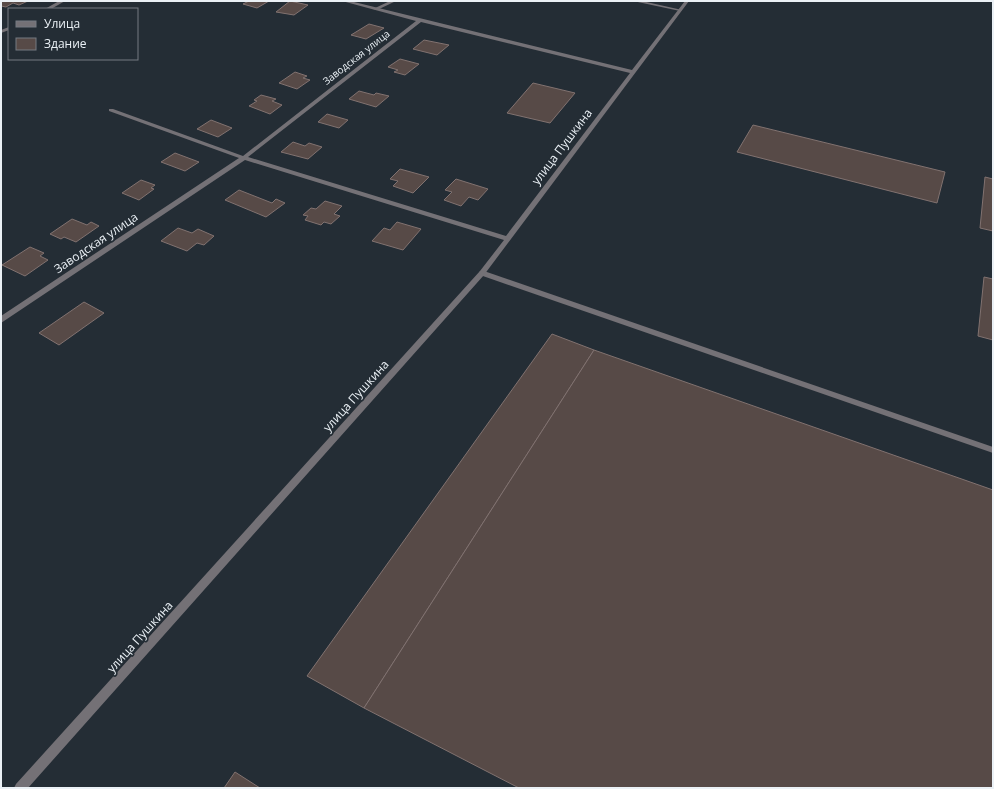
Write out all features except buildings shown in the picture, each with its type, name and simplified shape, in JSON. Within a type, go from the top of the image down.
[{"type":"street","points":[[49,8],[63,1]]},
{"type":"street","name":"Заводская улица","points":[[344,1],[420,20]]},
{"type":"street","points":[[375,9],[394,1]]},
{"type":"street","points":[[635,1],[680,10]]},
{"type":"street","name":"улица Пушкина","points":[[20,788],[482,273],[687,1]]},
{"type":"street","points":[[420,20],[634,72]]},
{"type":"street","name":"Заводская улица","points":[[1,320],[244,158],[420,20]]},
{"type":"street","points":[[111,110],[244,158],[508,240]]},
{"type":"street","points":[[482,273],[993,450]]}]
